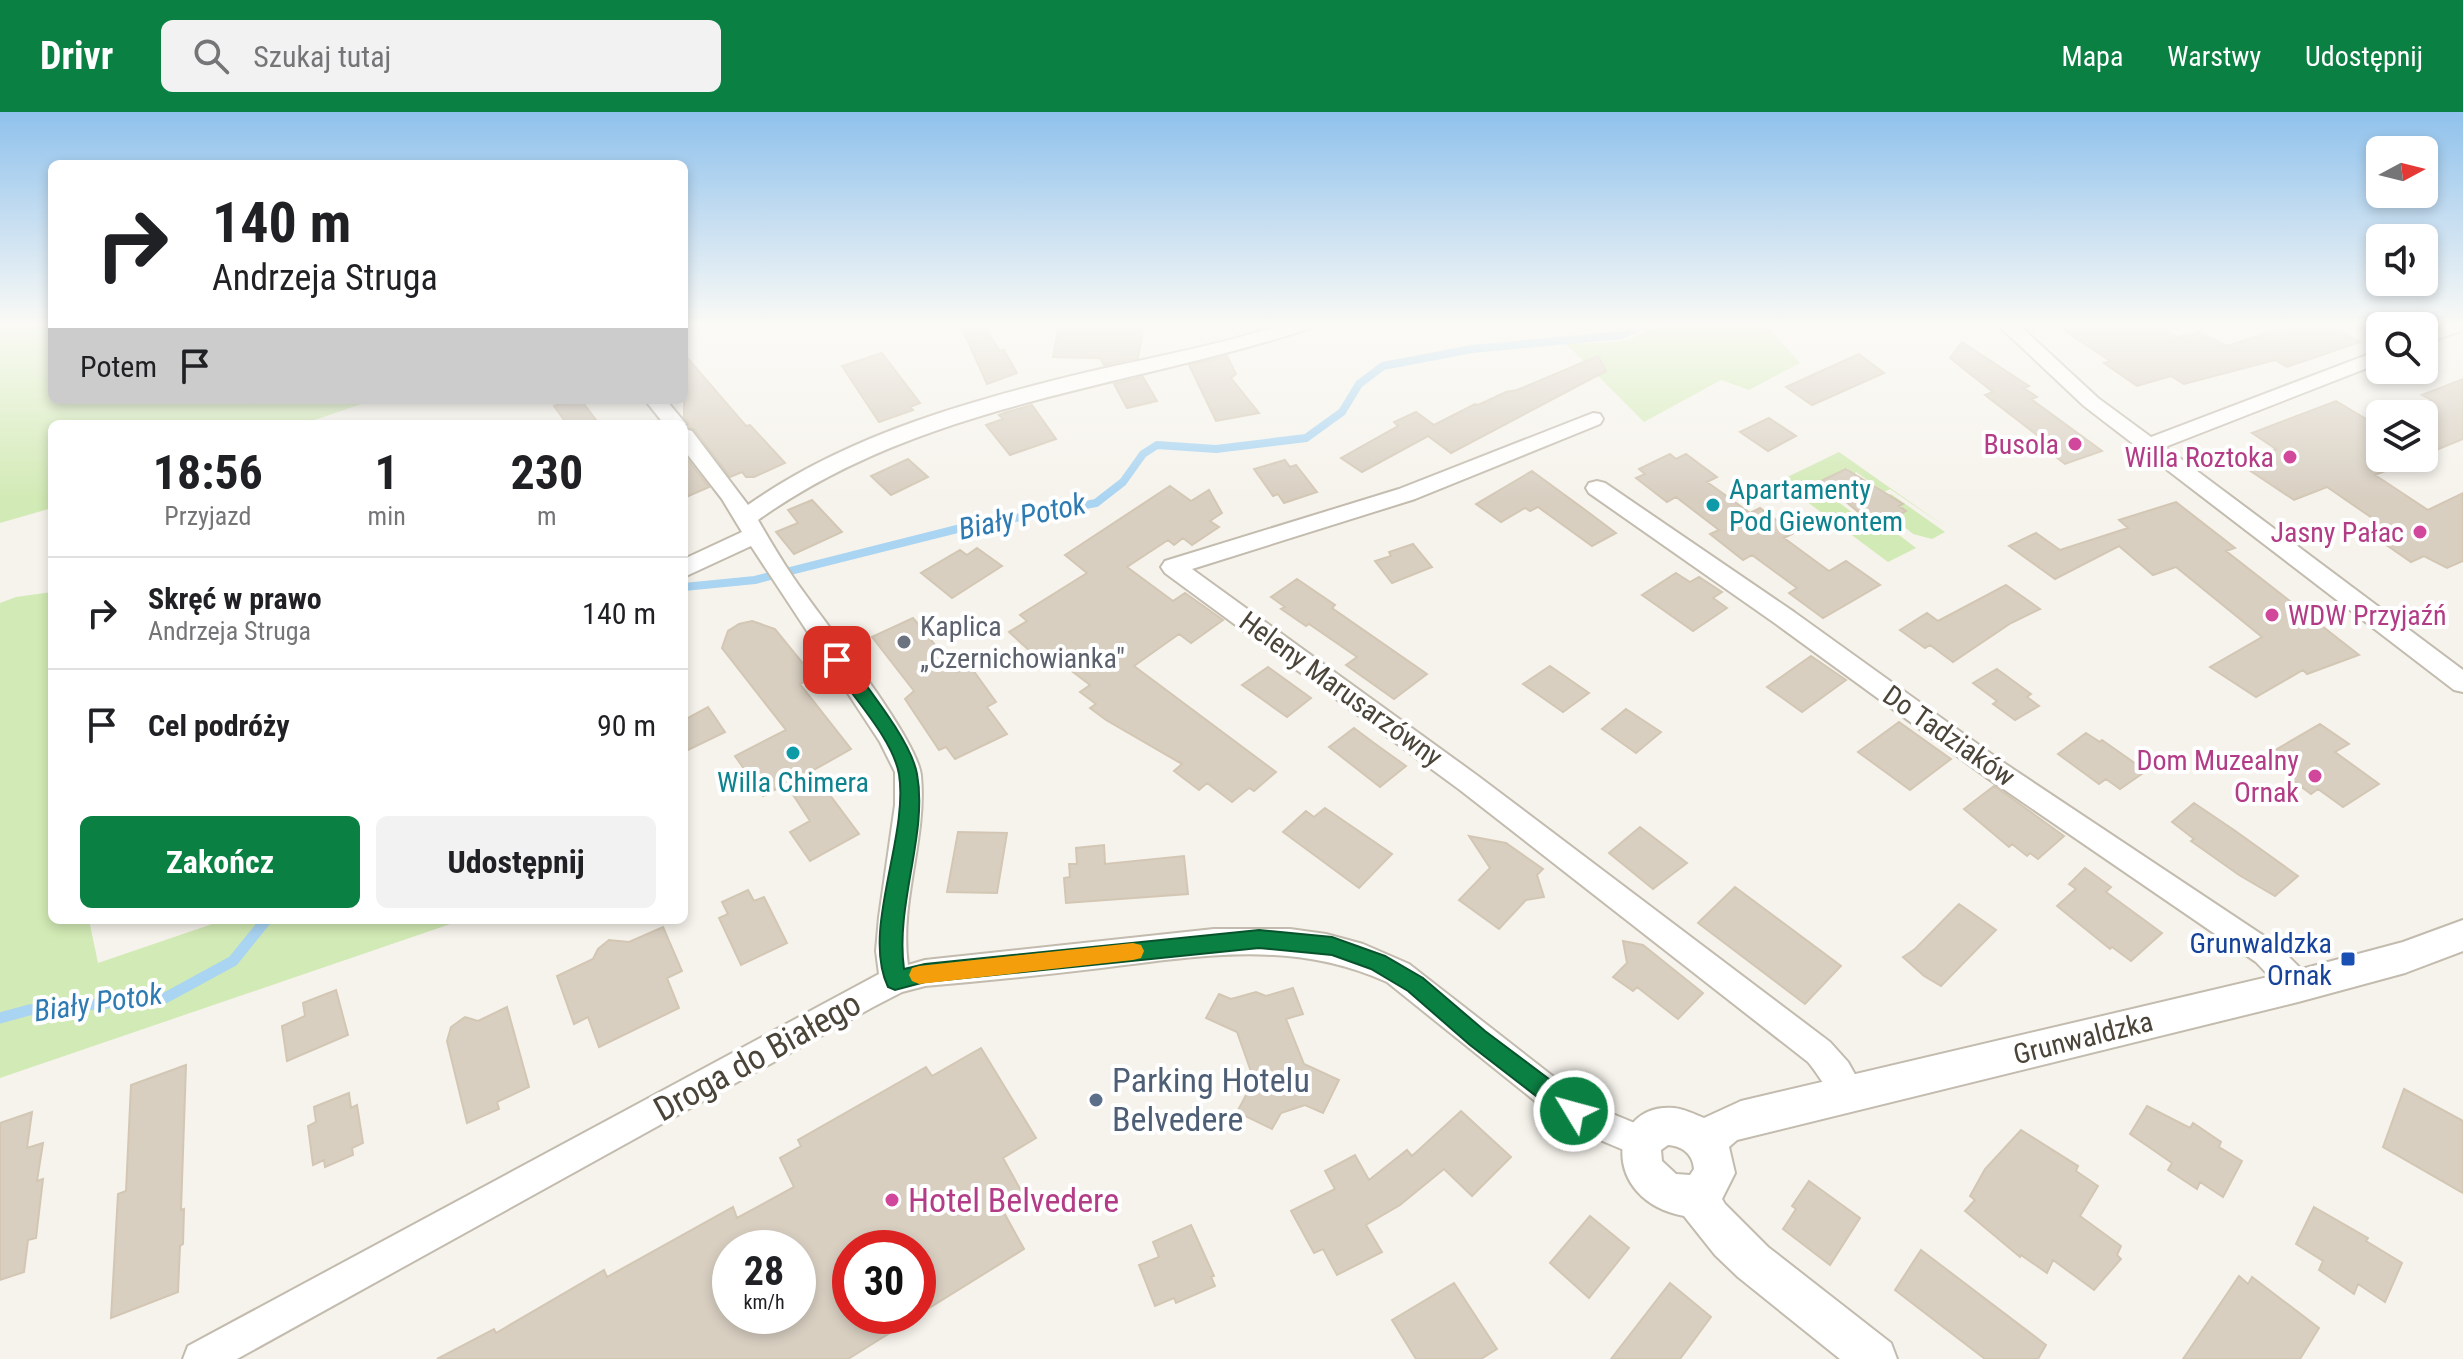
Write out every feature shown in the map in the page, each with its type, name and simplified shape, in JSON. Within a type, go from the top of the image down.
[{"type":"street","points":[[688,566],[749,527],[789,487],[827,466],[961,413],[1074,382]]},
{"type":"street","points":[[2070,382],[2091,402],[2463,683]]},
{"type":"street","points":[[2151,445],[2313,382]]},
{"type":"street","points":[[658,404],[672,420]]},
{"type":"street","name":"Heleny Marusarzówny","points":[[1593,419],[1407,494],[1173,567],[1469,783],[1819,1052],[1837,1072],[1850,1094]]},
{"type":"street","points":[[688,441],[731,495],[784,582],[891,737],[908,772],[909,805],[893,917],[891,951],[895,981]]},
{"type":"street","name":"Do Tadziaków","points":[[1597,488],[1785,618],[1995,770],[2266,953],[2298,986]]},
{"type":"street","name":"Grunwaldzka","points":[[1704,1142],[1724,1126],[1741,1120],[2298,986],[2405,957],[2463,935]]},
{"type":"street","name":"Droga do Białego","points":[[201,1359],[895,981],[925,973],[1259,939],[1332,946],[1378,962],[1398,973],[1574,1111],[1643,1142]]},
{"type":"street","points":[[1667,1126],[1687,1129],[1704,1142],[1714,1157],[1715,1173],[1709,1187],[1695,1196],[1669,1193],[1653,1182],[1641,1158],[1643,1142],[1650,1133],[1667,1126]]},
{"type":"street","points":[[1695,1196],[1735,1245],[1875,1359]]},
{"type":"green space","points":[[0,382],[48,382],[48,404],[361,404],[315,420],[48,420],[48,509],[0,523]]},
{"type":"green space","points":[[1604,382],[1717,382],[1644,422]]},
{"type":"green space","points":[[1727,382],[1764,382],[1749,390]]},
{"type":"green space","points":[[1839,452],[1950,530],[1890,489],[1884,492],[1847,468],[1821,481],[1827,484],[1823,486],[1830,492],[1837,492],[1834,494],[1841,498],[1837,501],[1853,513],[1858,511],[1863,516],[1869,515],[1865,518],[1873,524],[1879,522],[1882,525],[1882,522],[1916,548],[1888,562],[1779,481]]},
{"type":"green space","points":[[1891,494],[1945,532],[1932,539],[1913,534],[1892,517],[1906,511],[1888,495]]},
{"type":"green space","points":[[48,593],[48,924],[90,924],[98,963],[212,924],[450,924],[0,1078],[0,603],[16,597]]},
{"type":"building","points":[[688,382],[708,382],[746,426],[750,425],[785,463],[754,477],[746,477],[742,472],[730,477],[694,429],[688,427],[688,420],[684,417],[684,404],[688,404]]},
{"type":"building","points":[[853,382],[904,382],[920,403],[910,407],[913,410],[879,422]]},
{"type":"building","points":[[1146,382],[1157,401],[1127,408],[1114,384]]},
{"type":"building","points":[[1197,382],[1234,382],[1259,413],[1216,421]]},
{"type":"building","points":[[1536,382],[1585,382],[1451,453],[1428,436],[1362,472],[1341,458],[1398,426],[1394,422],[1416,412],[1434,425],[1475,404]]},
{"type":"building","points":[[1797,382],[1863,382],[1812,405],[1786,387]]},
{"type":"building","points":[[1981,382],[2023,382],[2029,386],[2024,388],[2037,397],[2031,399],[2102,451],[2065,464],[2035,441],[2042,439],[1985,395],[1993,392]]},
{"type":"building","points":[[2455,382],[2463,382],[2463,439],[2438,449],[2438,400],[2422,395]]},
{"type":"building","points":[[2336,401],[2366,419],[2366,472],[2382,472],[2375,475],[2428,510],[2463,493],[2463,561],[2447,568],[2424,556],[2411,562],[2372,535],[2384,530],[2371,521],[2375,520],[2327,487],[2294,500],[2240,464],[2276,449],[2252,433]]},
{"type":"building","points":[[584,404],[596,420],[564,420],[554,406]]},
{"type":"building","points":[[1032,405],[1056,439],[1010,455],[986,425],[1003,419],[999,415]]},
{"type":"building","points":[[1769,418],[1796,436],[1768,451],[1740,432]]},
{"type":"building","name":"Apartamenty Pod Giewontem","points":[[1670,454],[1676,459],[1686,454],[1717,477],[1707,482],[1750,513],[1760,508],[1794,533],[1784,538],[1829,571],[1846,561],[1880,585],[1823,618],[1789,593],[1797,588],[1752,555],[1743,560],[1710,534],[1719,530],[1676,497],[1667,502],[1636,478],[1645,474],[1639,469]]},
{"type":"building","points":[[908,459],[928,477],[891,495],[871,476]]},
{"type":"building","points":[[688,460],[709,487],[688,496]]},
{"type":"building","points":[[1285,460],[1290,467],[1296,465],[1317,492],[1284,503],[1278,494],[1273,496],[1254,469]]},
{"type":"building","points":[[1846,469],[1903,504],[1899,506],[1906,511],[1881,525],[1865,514],[1863,516],[1821,481]]},
{"type":"building","points":[[1532,471],[1616,533],[1592,546],[1538,507],[1530,511],[1525,508],[1501,522],[1476,504]]},
{"type":"building","points":[[1170,486],[1191,501],[1209,490],[1222,513],[1210,521],[1219,527],[1192,545],[1183,538],[1174,545],[1168,540],[1127,567],[1173,601],[1185,593],[1223,620],[1191,643],[1179,634],[1134,666],[1276,772],[1254,791],[1249,788],[1232,802],[1207,783],[1199,790],[1174,771],[1182,764],[1090,708],[1096,704],[1080,692],[1090,685],[1052,656],[1042,662],[1009,632],[1027,621],[1020,615],[1087,573],[1065,555]]},
{"type":"building","points":[[812,500],[842,532],[794,554],[776,532],[798,523],[788,510]]},
{"type":"building","name":"WDW Przyjaźń","points":[[2176,502],[2235,548],[2226,551],[2359,655],[2307,674],[2303,670],[2256,697],[2210,667],[2262,637],[2176,567],[2153,575],[2119,546],[2055,579],[2009,546],[2036,533],[2060,550],[2128,528],[2119,520]]},
{"type":"building","points":[[1413,544],[1432,567],[1392,583],[1375,561],[1391,556],[1389,552]]},
{"type":"building","points":[[977,548],[1002,566],[952,598],[921,573],[960,550],[967,555]]},
{"type":"building","points":[[1676,573],[1690,582],[1699,577],[1722,592],[1713,598],[1727,608],[1693,631],[1642,595]]},
{"type":"building","points":[[1297,579],[1335,605],[1332,608],[1427,674],[1394,699],[1346,665],[1357,657],[1281,609],[1285,607],[1271,597]]},
{"type":"building","points":[[2006,585],[2040,609],[2011,623],[1953,662],[1930,645],[1925,648],[1900,630],[1927,613],[1938,621]]},
{"type":"building","points":[[913,618],[957,672],[970,666],[996,702],[987,707],[1007,734],[955,759],[946,747],[939,750],[905,699],[914,691],[872,637]]},
{"type":"building","points":[[752,621],[775,629],[814,677],[800,684],[851,749],[812,771],[859,834],[810,861],[790,832],[810,821],[786,784],[763,796],[735,756],[786,730],[722,648],[728,631]]},
{"type":"building","points":[[1811,656],[1846,680],[1802,712],[1767,687]]},
{"type":"building","points":[[1550,666],[1589,693],[1563,712],[1523,684]]},
{"type":"building","points":[[1268,667],[1311,698],[1287,717],[1242,685]]},
{"type":"building","points":[[1997,669],[2031,694],[2027,697],[2039,706],[2015,720],[1993,704],[1997,701],[1973,683]]},
{"type":"building","points":[[708,707],[725,732],[688,750],[688,718]]},
{"type":"building","points":[[1626,709],[1661,732],[1636,753],[1602,729]]},
{"type":"building","points":[[1899,722],[1951,759],[1910,790],[1858,752]]},
{"type":"building","points":[[2320,724],[2349,744],[2335,752],[2379,784],[2343,807],[2318,789],[2311,794],[2287,776],[2295,772],[2270,753]]},
{"type":"building","points":[[1354,728],[1406,766],[1380,787],[1329,747]]},
{"type":"building","points":[[2086,733],[2100,742],[2102,740],[2146,771],[2120,789],[2106,779],[2099,784],[2058,754]]},
{"type":"building","points":[[1994,786],[2064,836],[2038,859],[2030,853],[2027,856],[2012,844],[2009,847],[1964,809]]},
{"type":"building","points":[[2194,803],[2298,876],[2275,896],[2239,875],[2191,841],[2194,839],[2172,822]]},
{"type":"building","points":[[1325,808],[1392,854],[1359,888],[1283,832],[1306,811],[1314,817]]},
{"type":"building","points":[[1640,827],[1687,863],[1653,889],[1609,853]]},
{"type":"building","points":[[958,832],[1007,833],[997,893],[947,892]]},
{"type":"building","points":[[1469,836],[1506,843],[1543,869],[1537,875],[1544,897],[1526,900],[1499,929],[1459,900],[1490,868]]},
{"type":"building","points":[[1104,845],[1105,864],[1184,856],[1188,894],[1066,903],[1064,878],[1070,877],[1069,864],[1077,864],[1076,848]]},
{"type":"building","points":[[2085,868],[2111,887],[2106,892],[2162,933],[2131,961],[2112,947],[2110,949],[2057,906],[2076,889],[2069,884]]},
{"type":"building","points":[[1735,887],[1841,966],[1805,1004],[1698,923]]},
{"type":"building","points":[[748,890],[754,901],[764,897],[787,943],[741,965],[719,918],[728,914],[722,902]]},
{"type":"building","points":[[1959,904],[1996,930],[1941,986],[1903,957],[1915,949]]},
{"type":"building","points":[[663,927],[682,971],[667,978],[679,1008],[599,1047],[588,1017],[574,1024],[557,976],[593,959],[598,949],[609,940],[629,942]]},
{"type":"building","points":[[1623,941],[1643,945],[1703,993],[1678,1019],[1637,987],[1633,991],[1613,977],[1627,963]]},
{"type":"building","points":[[1293,988],[1303,1014],[1286,1019],[1304,1064],[1339,1080],[1323,1113],[1305,1105],[1281,1113],[1272,1129],[1237,1112],[1254,1080],[1237,1032],[1206,1018],[1219,994],[1231,999],[1256,992],[1266,996]]},
{"type":"building","points":[[336,990],[348,1035],[287,1061],[282,1026],[305,1016],[303,1003]]},
{"type":"building","points":[[507,1007],[529,1087],[497,1102],[499,1109],[467,1123],[447,1041],[451,1027],[465,1017],[478,1021]]},
{"type":"building","name":"Hotel Belvedere","points":[[981,1048],[1036,1138],[1003,1158],[1024,1196],[1002,1209],[1024,1249],[936,1304],[936,1230],[832,1230],[832,1334],[888,1334],[848,1359],[437,1359],[494,1329],[496,1333],[604,1270],[607,1277],[733,1207],[737,1218],[794,1187],[780,1158],[801,1146],[798,1140],[926,1067],[932,1076]]},
{"type":"building","points":[[186,1065],[181,1210],[184,1209],[183,1244],[180,1246],[178,1292],[111,1318],[118,1194],[126,1191],[131,1085]]},
{"type":"building","points":[[2404,1089],[2463,1121],[2463,1193],[2383,1147]]},
{"type":"building","points":[[349,1093],[351,1108],[357,1105],[363,1143],[352,1148],[353,1155],[325,1167],[324,1160],[313,1165],[308,1126],[316,1122],[314,1107]]},
{"type":"building","points":[[2147,1106],[2190,1128],[2193,1123],[2221,1142],[2219,1147],[2242,1161],[2223,1197],[2200,1182],[2197,1189],[2168,1170],[2172,1163],[2130,1134]]},
{"type":"building","points":[[1461,1111],[1511,1157],[1472,1196],[1444,1169],[1400,1205],[1366,1225],[1382,1252],[1337,1275],[1323,1249],[1314,1253],[1291,1211],[1335,1189],[1325,1171],[1355,1155],[1369,1180],[1407,1150],[1412,1156]]},
{"type":"building","points":[[32,1112],[27,1148],[43,1143],[37,1181],[43,1179],[36,1238],[28,1240],[24,1272],[0,1280],[0,1123]]},
{"type":"building","points":[[2021,1130],[2078,1166],[2076,1171],[2098,1186],[2080,1216],[2121,1246],[2117,1255],[2121,1259],[2094,1290],[2053,1260],[2047,1273],[2020,1257],[1965,1211],[1975,1200],[1970,1196],[1985,1169]]},
{"type":"building","points":[[1809,1181],[1860,1218],[1830,1265],[1783,1229],[1796,1209],[1792,1206]]},
{"type":"building","points":[[2314,1207],[2368,1238],[2366,1241],[2402,1263],[2385,1302],[2358,1284],[2354,1294],[2319,1270],[2323,1261],[2296,1244]]},
{"type":"building","points":[[1590,1216],[1629,1248],[1589,1298],[1550,1263]]},
{"type":"building","points":[[1191,1225],[1214,1276],[1211,1277],[1215,1286],[1176,1303],[1174,1298],[1155,1306],[1139,1265],[1159,1257],[1153,1242]]},
{"type":"building","points":[[1921,1250],[2046,1345],[2038,1359],[1985,1359],[1895,1290]]},
{"type":"building","points":[[2239,1276],[2248,1284],[2252,1277],[2319,1328],[2300,1359],[2183,1359]]},
{"type":"building","points":[[1454,1283],[1497,1349],[1481,1359],[1416,1359],[1392,1320]]},
{"type":"building","points":[[1670,1283],[1711,1317],[1680,1359],[1611,1359]]},
{"type":"waterway","name":"Biały Potok","points":[[688,587],[755,580],[961,528],[1096,503],[1123,482],[1143,454],[1157,445],[1216,449],[1306,438],[1342,412],[1361,382]]},
{"type":"waterway","name":"Biały Potok","points":[[0,1018],[29,1010],[165,998],[233,961],[263,924]]},
{"type":"slow traffic","points":[[919,975],[1133,951]]},
{"type":"place","name":"Busola","points":[[2075,444]]},
{"type":"place","name":"Willa Roztoka","points":[[2290,457]]},
{"type":"place","name":"Apartamenty Pod Giewontem","points":[[1713,505]]},
{"type":"place","name":"Jasny Pałac","points":[[2420,532]]},
{"type":"place","name":"WDW Przyjaźń","points":[[2272,615]]},
{"type":"place","name":"Kaplica „Czernichowianka\"","points":[[904,642]]},
{"type":"place","name":"Willa Chimera","points":[[793,753]]},
{"type":"place","name":"Dom Muzealny Ornak","points":[[2315,776]]},
{"type":"place","name":"Grunwaldzka Ornak","points":[[2348,959]]},
{"type":"place","name":"Parking Hotelu Belvedere","points":[[1096,1100]]},
{"type":"place","name":"Hotel Belvedere","points":[[892,1200]]},
{"type":"route","points":[[837,660],[891,737],[908,772],[909,805],[893,917],[891,951],[895,981],[925,973],[1259,939],[1332,946],[1378,962],[1416,985],[1477,1038],[1574,1111]]}]
